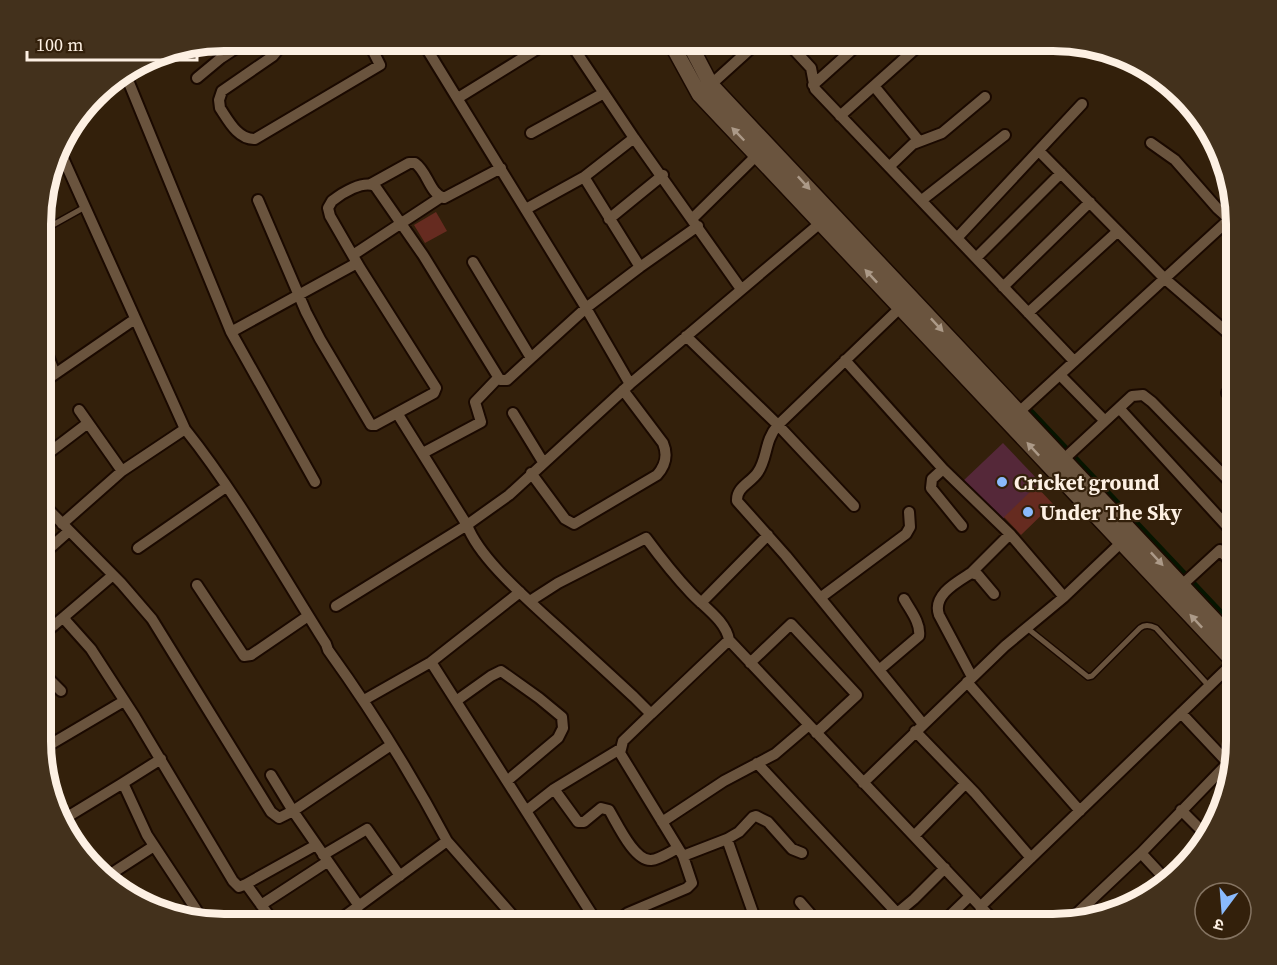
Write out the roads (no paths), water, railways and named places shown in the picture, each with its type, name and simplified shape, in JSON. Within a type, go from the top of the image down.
[{"type":"street","points":[[197,78],[233,51]]},
{"type":"street","points":[[277,51],[220,95],[220,108],[238,133],[248,140],[255,139],[380,65],[373,51]]},
{"type":"street","points":[[434,51],[458,98],[586,308],[626,387],[666,451],[666,461],[663,469],[657,475],[574,524],[565,519],[531,473]]},
{"type":"street","points":[[458,98],[534,51]]},
{"type":"street","points":[[576,51],[741,289]]},
{"type":"street","points":[[677,51],[757,155],[827,218],[901,308],[1127,538],[1182,585],[1226,632]]},
{"type":"street","points":[[692,51],[705,89],[827,218],[1064,459],[1127,538],[1226,653]]},
{"type":"street","points":[[705,89],[748,51]]},
{"type":"street","points":[[795,51],[811,68],[815,89],[1074,361]]},
{"type":"street","points":[[813,85],[851,51]]},
{"type":"street","points":[[840,116],[913,51]]},
{"type":"street","points":[[128,80],[231,332],[315,482]]},
{"type":"street","points":[[874,86],[919,141]]},
{"type":"street","points":[[531,133],[604,93]]},
{"type":"street","points":[[890,166],[908,148],[919,141],[942,133],[986,97]]},
{"type":"street","points":[[957,238],[1040,152],[1082,104]]},
{"type":"street","points":[[922,200],[1005,135]]},
{"type":"street","points":[[526,209],[584,177],[634,138]]},
{"type":"street","points":[[1151,143],[1174,160],[1217,208],[1226,214]]},
{"type":"street","points":[[1040,152],[1164,278],[1226,331]]},
{"type":"street","points":[[371,184],[375,186],[423,255],[502,381],[507,380],[586,308],[695,222],[757,155]]},
{"type":"street","points":[[64,160],[185,429],[226,487],[328,650],[364,700],[447,842],[508,914]]},
{"type":"street","points":[[258,200],[320,339],[369,424],[375,425],[434,393],[436,388],[355,259],[330,216],[328,208],[337,196],[361,185],[371,184],[409,163],[420,166],[434,192],[441,197],[448,197],[501,168]]},
{"type":"street","points":[[976,258],[1061,173]]},
{"type":"street","points":[[609,219],[663,175]]},
{"type":"street","points":[[584,177],[640,267]]},
{"type":"street","points":[[231,332],[355,259],[441,197]]},
{"type":"street","points":[[1003,286],[1090,202]]},
{"type":"street","points":[[336,606],[467,525],[509,495],[626,387],[827,218]]},
{"type":"street","points":[[1019,412],[1164,278],[1226,226]]},
{"type":"street","points":[[1028,313],[1118,231]]},
{"type":"street","points":[[473,262],[531,358]]},
{"type":"street","points":[[901,308],[778,425],[768,439],[758,472],[736,497],[879,670],[919,728],[1031,858]]},
{"type":"street","points":[[51,377],[135,319]]},
{"type":"street","points":[[686,336],[778,425],[854,506]]},
{"type":"street","points":[[845,360],[943,469],[1010,534],[1064,597]]},
{"type":"street","points":[[51,364],[55,374]]},
{"type":"street","points":[[1060,375],[1105,421]]},
{"type":"street","points":[[423,453],[481,422],[475,402],[498,378]]},
{"type":"street","points":[[1064,459],[1132,396],[1143,395],[1226,478]]},
{"type":"street","points":[[1119,408],[1226,523]]},
{"type":"street","points":[[78,410],[122,471]]},
{"type":"street","points":[[513,412],[543,462]]},
{"type":"street","points":[[398,413],[471,535],[505,578],[651,714]]},
{"type":"street","points":[[51,451],[88,423]]},
{"type":"street","points":[[51,545],[122,471],[185,429]]},
{"type":"street","points":[[943,469],[932,479],[932,488],[962,526]]},
{"type":"street","points":[[138,548],[226,487]]},
{"type":"street","points":[[51,512],[113,575],[152,619],[273,815],[279,818],[293,811],[391,745]]},
{"type":"street","points":[[820,598],[906,534],[910,527],[909,512]]},
{"type":"street","points":[[1010,534],[971,573],[941,597],[937,606],[939,615],[969,680],[1080,811]]},
{"type":"street","points":[[701,603],[768,536]]},
{"type":"street","points":[[530,601],[558,583],[646,538],[720,622],[728,633],[729,640],[987,914]]},
{"type":"street","points":[[863,783],[969,680],[1127,538]]},
{"type":"street","points":[[1182,585],[1226,544]]},
{"type":"street","points":[[1220,550],[1226,557]]},
{"type":"street","points":[[971,573],[978,575],[994,594]]},
{"type":"street","points":[[51,628],[113,575]]},
{"type":"street","points":[[197,585],[244,656],[250,655],[308,616]]},
{"type":"street","points":[[364,700],[431,662],[520,592]]},
{"type":"street","points":[[879,670],[919,636],[917,623],[904,599]]},
{"type":"street","points":[[65,616],[70,627],[91,649],[161,759],[233,882],[239,887],[246,884],[316,845]]},
{"type":"street","points":[[662,822],[724,781],[775,754],[858,695],[791,624],[750,663]]},
{"type":"street","points":[[627,914],[691,886],[692,878],[680,852],[622,757],[620,749],[623,741],[729,640]]},
{"type":"street","points":[[431,662],[592,914]]},
{"type":"street","points":[[456,701],[501,671],[562,717],[563,728],[558,738],[507,781]]},
{"type":"street","points":[[980,907],[1226,671]]},
{"type":"street","points":[[51,680],[61,691]]},
{"type":"street","points":[[51,744],[124,701]]},
{"type":"street","points":[[1181,713],[1225,760]]},
{"type":"street","points":[[526,810],[554,789],[620,749]]},
{"type":"street","points":[[68,816],[161,759]]},
{"type":"street","points":[[757,763],[897,913],[945,868]]},
{"type":"street","points":[[1078,913],[1223,771]]},
{"type":"street","points":[[271,776],[325,859],[359,906]]},
{"type":"street","points":[[123,783],[154,846],[198,912]]},
{"type":"street","points":[[914,836],[966,784]]},
{"type":"street","points":[[554,789],[578,822],[584,822],[601,808],[609,810],[634,851],[642,858],[655,859],[727,839],[739,832],[753,817],[760,817],[768,822],[792,849],[802,853]]},
{"type":"street","points":[[1181,810],[1201,830]]},
{"type":"street","points":[[261,905],[367,829],[400,876]]},
{"type":"street","points":[[727,839],[753,914]]},
{"type":"street","points":[[348,914],[447,842]]},
{"type":"street","points":[[112,873],[154,846]]},
{"type":"street","points":[[1140,853],[1161,875]]},
{"type":"street","points":[[246,884],[268,914]]},
{"type":"street","points":[[951,914],[970,896]]},
{"type":"street","points":[[800,902],[810,914]]},
{"type":"lane","points":[[51,226],[85,206]]},
{"type":"lane","points":[[1027,628],[1088,677],[1092,676],[1140,628],[1151,626],[1156,628],[1209,686]]},
{"type":"waterway","points":[[1032,411],[1226,616]]},
{"type":"place","name":"Cricket ground","points":[[1002,482]]},
{"type":"place","name":"Under The Sky","points":[[1028,512]]}]
